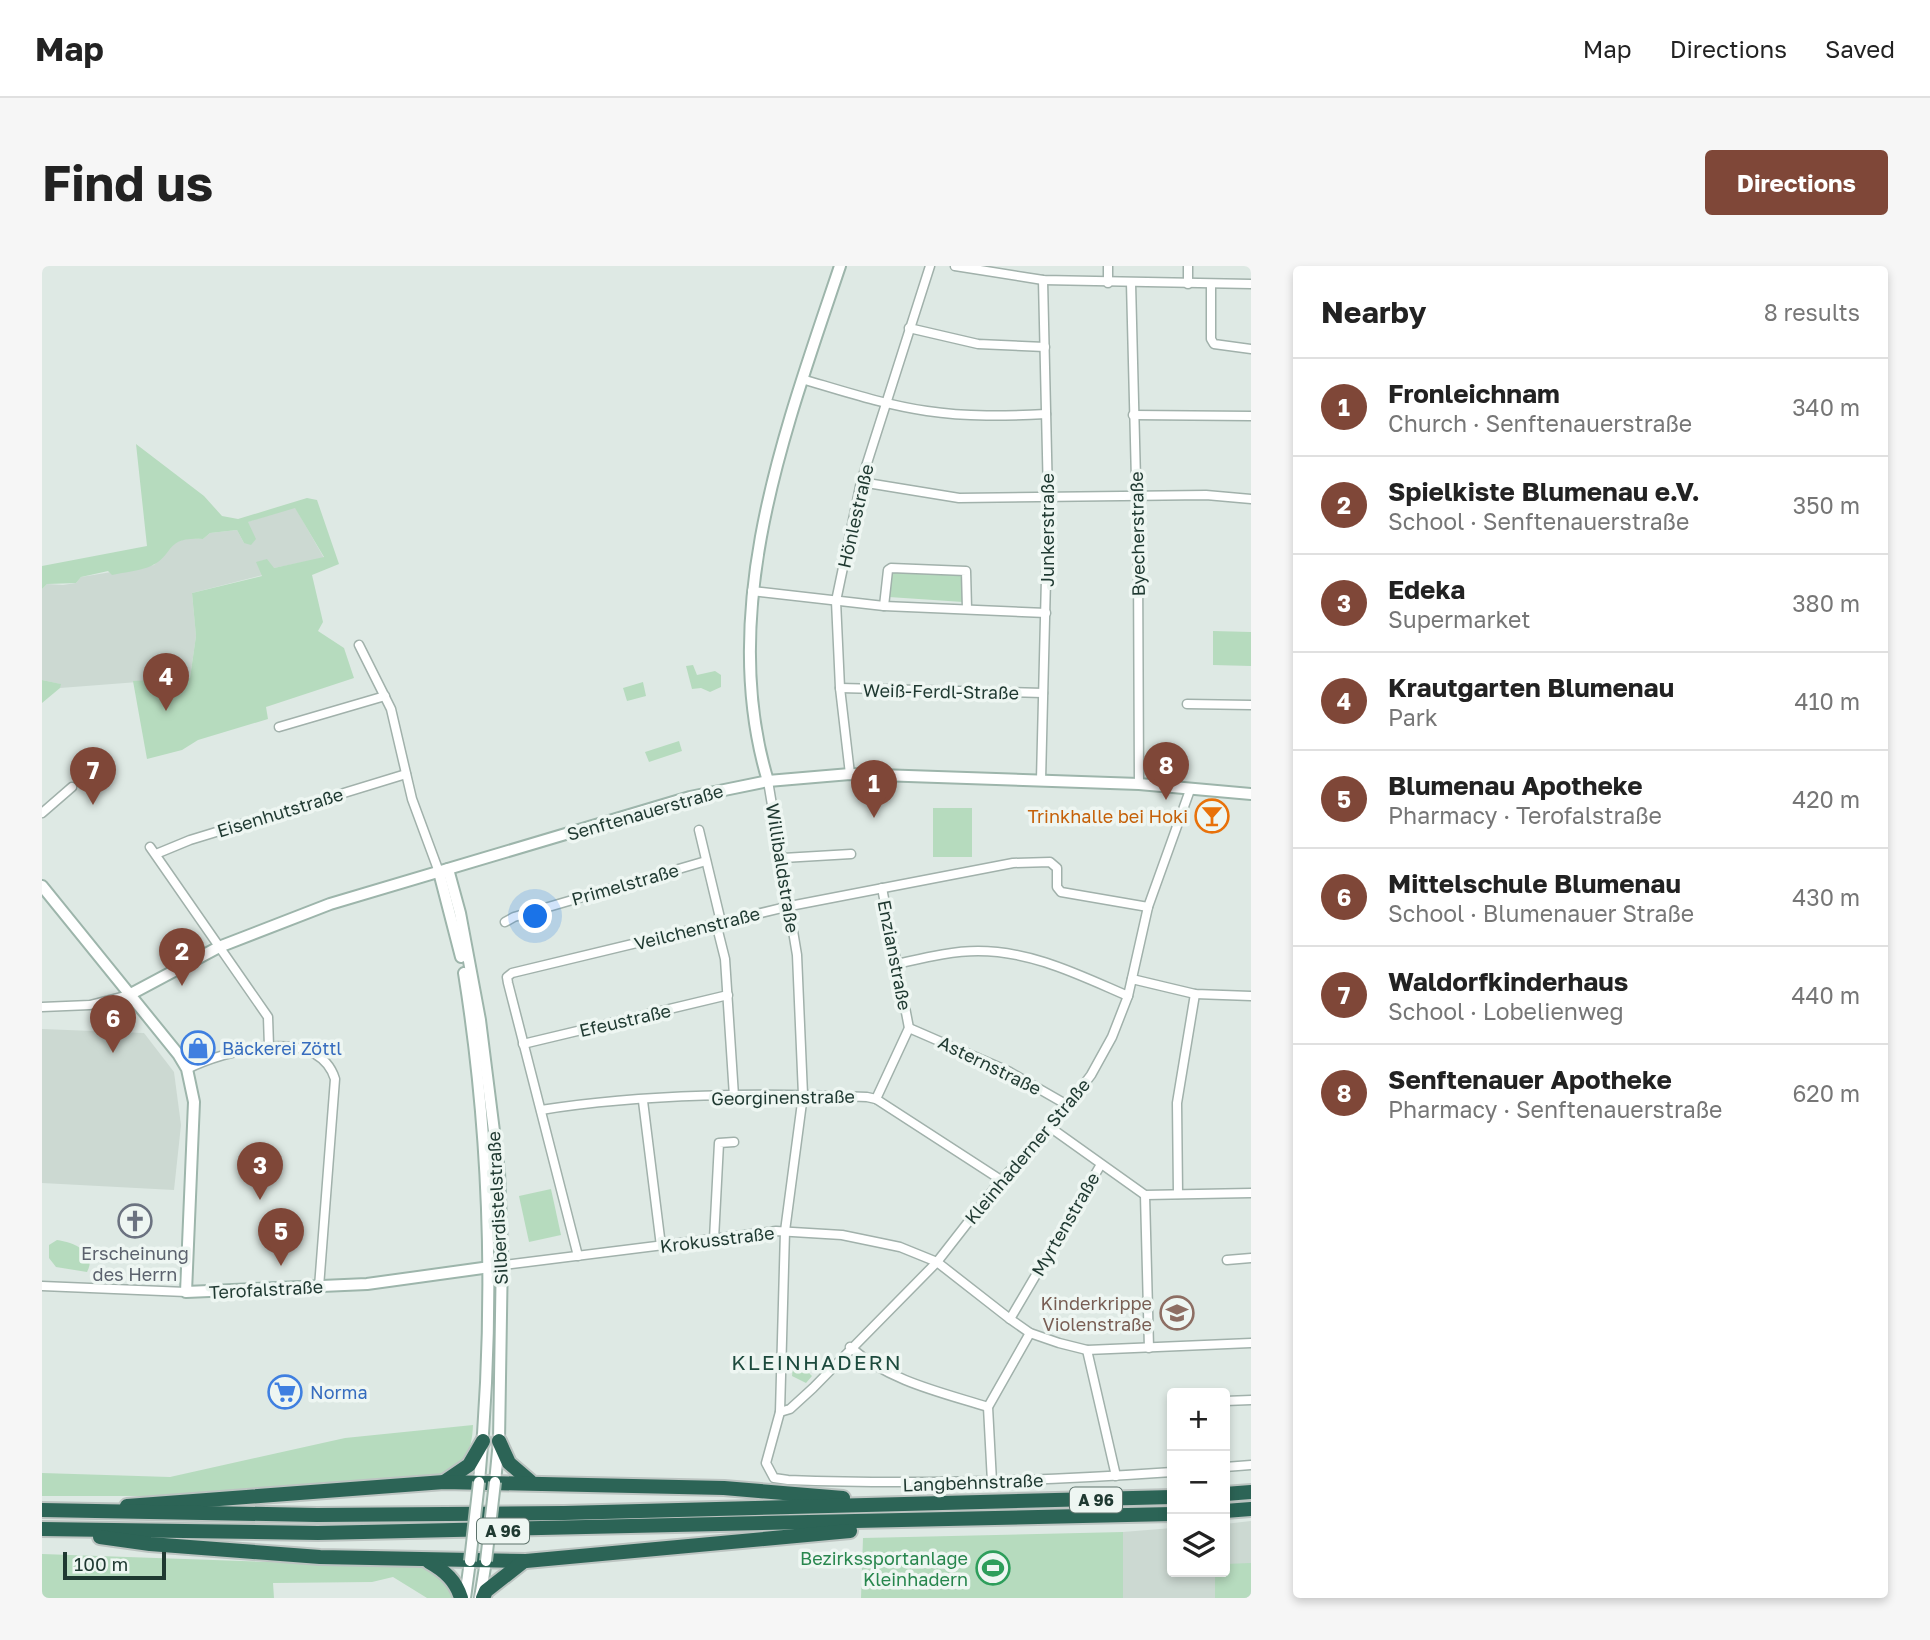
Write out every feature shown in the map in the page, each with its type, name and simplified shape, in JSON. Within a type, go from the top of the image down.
[{"type":"highway","points":[[444,1482],[469,1465],[483,1441]]},
{"type":"highway","points":[[499,1441],[509,1464],[531,1482]]},
{"type":"highway","points":[[94,1512],[147,1503],[444,1482],[531,1482],[788,1492],[894,1504]]},
{"type":"highway","points":[[1230,1494],[1251,1492]]},
{"type":"highway","name":"A 96","points":[[42,1510],[317,1516],[1167,1497]]},
{"type":"highway","points":[[1230,1511],[1251,1509]]},
{"type":"highway","name":"A 96","points":[[42,1529],[318,1533],[1167,1514]]},
{"type":"highway","points":[[71,1530],[108,1539],[150,1544],[428,1561],[526,1561],[774,1540],[935,1520]]},
{"type":"highway","points":[[428,1561],[443,1570],[463,1598]]},
{"type":"highway","points":[[482,1598],[486,1591],[511,1569],[526,1561]]},
{"type":"street","name":"Willibaldstraße","points":[[774,1478],[766,1464],[780,1412],[785,1231],[803,1094],[800,1002],[790,906],[751,668],[752,591],[769,498],[802,379],[840,266]]},
{"type":"street","name":"Hönlestraße","points":[[850,774],[840,688],[836,601],[861,482],[884,403],[930,266]]},
{"type":"street","points":[[955,266],[1043,280],[1251,284]]},
{"type":"street","points":[[1021,278],[1023,266]]},
{"type":"street","points":[[1108,266],[1108,283]]},
{"type":"street","points":[[1188,266],[1188,284]]},
{"type":"street","name":"Junkerstraße","points":[[1041,780],[1048,498],[1043,280]]},
{"type":"street","name":"Byecherstraße","points":[[1131,283],[1139,784]]},
{"type":"street","points":[[1211,284],[1211,339],[1214,344],[1251,349]]},
{"type":"street","points":[[909,328],[978,344],[1045,346]]},
{"type":"street","points":[[802,379],[884,403],[956,414],[1046,414]]},
{"type":"street","points":[[1133,415],[1251,416]]},
{"type":"street","points":[[861,482],[959,498],[1206,495],[1251,499]]},
{"type":"street","points":[[884,606],[888,570],[891,568],[966,571],[967,609]]},
{"type":"street","points":[[752,591],[884,606],[1046,613]]},
{"type":"street","name":"Silberdistelstraße","points":[[359,645],[385,696],[406,774],[460,914],[489,1083],[499,1171],[502,1265],[499,1441],[482,1598]]},
{"type":"street","name":"Weiß-Ferdl-Straße","points":[[840,688],[1043,693]]},
{"type":"street","points":[[279,727],[385,696]]},
{"type":"street","points":[[1188,704],[1251,705]]},
{"type":"street","name":"Eisenhutstraße","points":[[219,947],[153,851],[406,774]]},
{"type":"street","name":"Senftenauerstraße","points":[[129,995],[219,947],[318,908],[441,869],[691,797],[768,780],[850,774],[1139,784],[1251,794]]},
{"type":"street","points":[[42,813],[72,787]]},
{"type":"street","name":"Kleinhaderner Straße","points":[[780,1412],[790,1409],[937,1262],[1001,1180],[1069,1106],[1112,1037],[1128,996],[1149,907],[1190,790]]},
{"type":"street","points":[[699,830],[721,922],[718,931],[728,995],[734,1097]]},
{"type":"street","points":[[783,858],[851,854]]},
{"type":"street","name":"Primelstraße","points":[[505,922],[514,917],[706,861]]},
{"type":"street","name":"Veilchenstraße","points":[[578,1256],[508,983],[507,977],[512,973],[790,906],[1013,863],[1050,862],[1057,867],[1057,887],[1061,892],[1149,907]]},
{"type":"street","name":"Silberdistelstraße","points":[[441,869],[461,958],[474,1041],[490,1216],[483,1441],[470,1561],[463,1598]]},
{"type":"street","points":[[42,886],[187,1069],[194,1102],[186,1292]]},
{"type":"street","name":"Enzianstraße","points":[[876,1099],[909,1028],[882,888]]},
{"type":"street","points":[[219,947],[268,1017],[269,1046]]},
{"type":"street","points":[[897,964],[959,952],[1013,954],[1041,960],[1128,996]]},
{"type":"street","points":[[1132,978],[1195,995],[1251,996]]},
{"type":"street","points":[[42,1007],[91,1004],[129,995]]},
{"type":"street","name":"Efeustraße","points":[[523,1044],[728,995]]},
{"type":"street","points":[[1178,1194],[1177,1103],[1195,995]]},
{"type":"street","name":"Asternstraße","points":[[909,1028],[1008,1071],[1069,1106]]},
{"type":"street","points":[[187,1069],[231,1051],[269,1046],[309,1052],[332,1069],[335,1079],[319,1287]]},
{"type":"street","name":"Georginenstraße","points":[[541,1110],[643,1101],[803,1094],[876,1099],[1001,1180]]},
{"type":"street","points":[[643,1101],[661,1246]]},
{"type":"street","points":[[1051,1128],[1100,1166],[1145,1195],[1251,1193]]},
{"type":"street","points":[[715,1239],[719,1143],[734,1143]]},
{"type":"street","name":"Myrtenstraße","points":[[1010,1319],[1100,1166]]},
{"type":"street","points":[[1145,1195],[1149,1348]]},
{"type":"street","name":"Krokusstraße","points":[[490,1267],[785,1231],[867,1237],[937,1262],[1030,1332],[1087,1350],[1251,1343]]},
{"type":"street","points":[[1227,1261],[1251,1258]]},
{"type":"street","name":"Terofalstraße","points":[[42,1286],[186,1292],[319,1287],[490,1267]]},
{"type":"street","points":[[992,1482],[988,1407],[1030,1332]]},
{"type":"street","points":[[850,1348],[867,1363],[896,1378],[988,1407]]},
{"type":"street","points":[[1087,1350],[1116,1476]]},
{"type":"street","points":[[1230,1401],[1251,1400]]},
{"type":"street","points":[[1230,1467],[1251,1465]]},
{"type":"street","name":"Langbehnstraße","points":[[774,1478],[889,1484],[992,1482],[1167,1472]]},
{"type":"shaded area","points":[[295,507],[324,558],[274,568],[263,575],[192,593],[196,636],[190,678],[60,688],[60,684],[42,680],[42,589],[47,584],[76,583],[81,577],[154,565],[172,543],[189,538],[203,539],[210,533],[237,530],[244,543],[247,522]]},
{"type":"shaded area","points":[[42,1029],[144,1033],[174,1072],[181,1125],[174,1190],[42,1183]]},
{"type":"shaded area","points":[[1251,1521],[1251,1598],[1123,1598],[1123,1532],[1167,1528],[1167,1577],[1230,1577],[1230,1523]]},
{"type":"green space","points":[[136,444],[204,496],[222,516],[238,519],[307,498],[317,500],[339,564],[312,575],[323,622],[318,631],[344,648],[354,678],[266,707],[268,719],[198,740],[182,750],[147,759],[133,681],[190,678],[196,636],[192,593],[262,576],[256,562],[267,559],[274,568],[324,557],[295,508],[248,522],[256,539],[251,545],[244,543],[237,530],[210,533],[203,539],[176,543],[159,562],[147,568],[112,575],[108,571],[81,577],[76,583],[47,584],[42,589],[42,566],[147,546]]},
{"type":"green space","points":[[892,571],[965,575],[963,602],[889,597]]},
{"type":"green space","points":[[1213,631],[1251,632],[1251,666],[1213,665]]},
{"type":"green space","points":[[693,665],[697,675],[715,671],[721,675],[721,687],[710,692],[701,688],[692,689],[686,666]]},
{"type":"green space","points":[[42,680],[61,684],[60,688],[42,703]]},
{"type":"green space","points":[[643,682],[646,696],[627,701],[623,688]]},
{"type":"green space","points":[[679,741],[682,751],[649,762],[645,752]]},
{"type":"green space","points":[[933,808],[972,808],[972,857],[933,857]]},
{"type":"green space","points":[[551,1189],[561,1235],[529,1242],[519,1196]]},
{"type":"green space","points":[[57,1240],[70,1243],[87,1254],[90,1265],[87,1272],[56,1267],[49,1258],[49,1245]]},
{"type":"green space","points":[[799,1354],[803,1362],[800,1364],[812,1376],[806,1383],[792,1376],[794,1358]]},
{"type":"green space","points":[[473,1425],[471,1443],[465,1456],[440,1477],[149,1496],[42,1496],[42,1473],[170,1477],[345,1438]]},
{"type":"green space","name":"Bezirkssportanlage Kleinhadern","points":[[1123,1532],[1123,1598],[861,1598],[863,1538]]},
{"type":"green space","points":[[42,1554],[436,1568],[453,1591],[453,1598],[427,1598],[393,1577],[372,1582],[273,1583],[274,1598],[42,1598]]},
{"type":"green space","points":[[1251,1563],[1251,1598],[1215,1598],[1215,1577],[1230,1577],[1230,1564]]},
{"type":"place","name":"Krautgarten Blumenau","points":[[166,711]]},
{"type":"place","name":"Senftenauer Apotheke","points":[[1166,800]]},
{"type":"place","name":"Waldorfkinderhaus","points":[[93,805]]},
{"type":"place","name":"Trinkhalle bei Hoki","points":[[1212,816]]},
{"type":"place","name":"Fronleichnam","points":[[874,818]]},
{"type":"place","name":"Spielkiste Blumenau e.V.","points":[[182,986]]},
{"type":"place","name":"Bäckerei Zöttl","points":[[198,1048]]},
{"type":"place","name":"Mittelschule Blumenau","points":[[113,1053]]},
{"type":"place","name":"Edeka","points":[[260,1200]]},
{"type":"place","name":"Erscheinung des Herrn","points":[[135,1221]]},
{"type":"place","name":"Blumenau Apotheke","points":[[281,1266]]},
{"type":"place","name":"Kinderkrippe Violenstraße","points":[[1177,1313]]},
{"type":"place","name":"Norma","points":[[285,1392]]},
{"type":"place","name":"Bezirkssportanlage Kleinhadern","points":[[993,1568]]},
{"type":"district","name":"KLEINHADERN","points":[[817,1362]]}]
